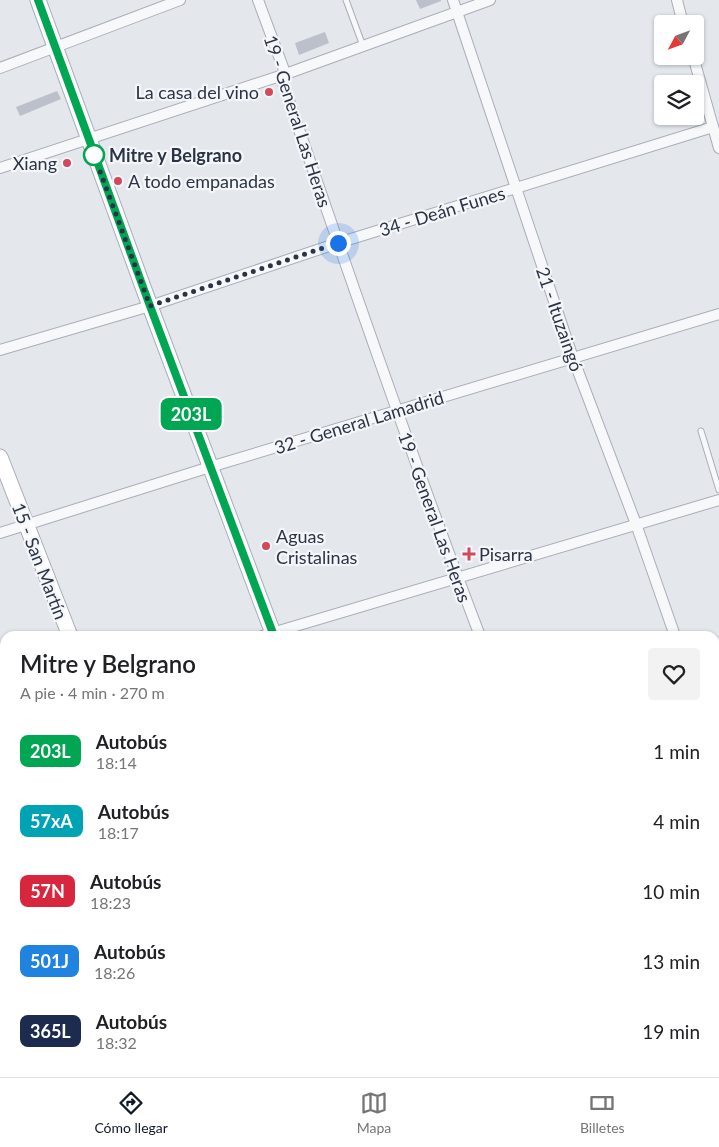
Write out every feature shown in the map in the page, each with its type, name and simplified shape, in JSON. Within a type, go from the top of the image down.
[{"type":"street","points":[[38,0],[269,631]]},
{"type":"street","points":[[0,68],[180,0]]},
{"type":"street","name":"19 - General Las Heras","points":[[258,0],[284,70],[282,80],[396,411],[478,631]]},
{"type":"street","name":"21 - Ituzaingó","points":[[453,0],[573,358],[636,524],[673,631]]},
{"type":"street","points":[[0,168],[283,75],[490,0]]},
{"type":"street","points":[[677,0],[681,15]]},
{"type":"street","points":[[696,65],[719,148]]},
{"type":"street","name":"34 - Deán Funes","points":[[0,350],[150,306],[338,243],[713,127]]},
{"type":"street","name":"32 - General Lamadrid","points":[[0,533],[210,467],[719,314]]},
{"type":"street","name":"15 - San Martín","points":[[0,457],[68,631]]},
{"type":"street","points":[[283,631],[719,500]]},
{"type":"lane","points":[[346,0],[364,46]]},
{"type":"lane","points":[[700,431],[719,490]]},
{"type":"building","points":[[416,0],[441,0],[441,1],[420,9]]},
{"type":"building","points":[[325,32],[329,43],[299,55],[295,43]]},
{"type":"building","points":[[57,91],[61,99],[20,116],[16,107]]},
{"type":"bus line","name":"203L","points":[[38,0],[100,173],[272,631]]},
{"type":"place","name":"La casa del vino","points":[[269,92]]},
{"type":"place","name":"Mitre y Belgrano","points":[[94,155]]},
{"type":"place","name":"Xiang","points":[[67,163]]},
{"type":"place","name":"A todo empanadas","points":[[118,181]]},
{"type":"place","name":"Aguas Cristalinas","points":[[266,546]]},
{"type":"place","name":"Pisarra","points":[[469,554]]},
{"type":"route","points":[[94,155],[150,306],[338,243]]}]
